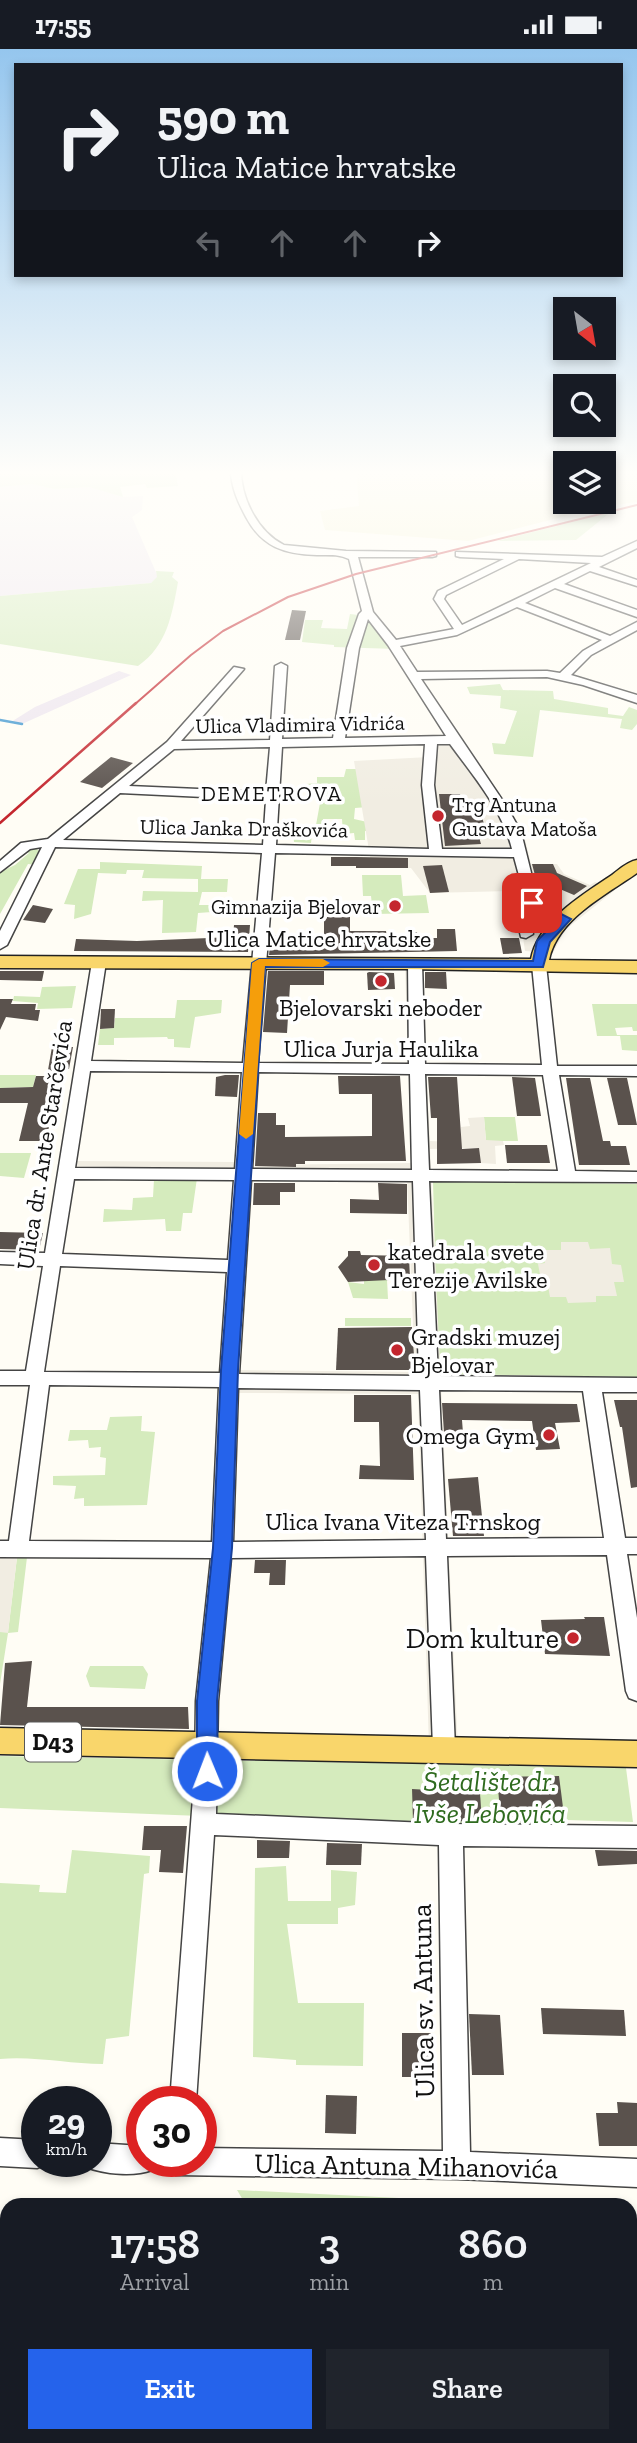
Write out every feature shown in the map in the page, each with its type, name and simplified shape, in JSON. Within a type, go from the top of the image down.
[{"type":"main road","points":[[539,965],[544,941],[565,919],[637,865]]},
{"type":"main road","name":"Ulica Matice hrvatske","points":[[0,962],[415,963],[637,967]]},
{"type":"main road","name":"D43","points":[[0,1741],[637,1754]]},
{"type":"street","points":[[359,582],[368,612],[393,644],[454,740],[501,807],[514,832],[532,903],[565,919]]},
{"type":"street","points":[[460,630],[439,599],[442,593],[465,582]]},
{"type":"street","points":[[393,644],[460,630],[559,582]]},
{"type":"street","points":[[554,584],[637,614]]},
{"type":"street","points":[[516,603],[611,639]]},
{"type":"street","points":[[338,744],[353,647],[364,614],[368,612]]},
{"type":"street","points":[[564,676],[587,653],[637,625]]},
{"type":"street","points":[[184,2086],[208,1745],[207,1701],[222,1548],[229,1381],[250,1070],[269,850],[281,666]]},
{"type":"street","points":[[0,945],[50,844],[171,745],[238,669]]},
{"type":"street","points":[[413,676],[515,673],[564,676],[637,699]]},
{"type":"street","points":[[454,740],[431,741],[428,785],[436,853],[520,853]]},
{"type":"street","name":"Ulica Vladimira Vidrića","points":[[171,745],[431,741]]},
{"type":"street","points":[[115,789],[272,796]]},
{"type":"street","points":[[0,868],[26,846],[50,844]]},
{"type":"street","name":"Ulica Janka Draškovića","points":[[50,844],[436,853]]},
{"type":"street","points":[[526,934],[523,916],[529,909],[537,907]]},
{"type":"street","name":"Ulica dr. Ante Starčevića","points":[[6,1550],[37,1378],[65,1173],[99,962]]},
{"type":"street","points":[[415,963],[428,1384],[438,1546],[443,1748]]},
{"type":"street","points":[[539,965],[550,1071],[567,1177]]},
{"type":"street","name":"Ulica Jurja Haulika","points":[[83,1066],[250,1070],[637,1071]]},
{"type":"street","points":[[65,1173],[244,1172],[637,1177]]},
{"type":"street","points":[[4,1260],[237,1266]]},
{"type":"street","points":[[0,1378],[637,1385]]},
{"type":"street","points":[[592,1385],[637,1691]]},
{"type":"street","name":"Ulica Ivana Viteza Trnskog","points":[[6,1550],[637,1546]]},
{"type":"street","points":[[203,1824],[451,1835],[637,1837]]},
{"type":"street","name":"Ulica sv. Antuna","points":[[451,1835],[457,2165]]},
{"type":"street","points":[[0,2153],[21,2154]]},
{"type":"street","name":"Ulica Antuna Mihanovića","points":[[217,2162],[457,2165],[637,2173]]},
{"type":"shaded area","points":[[0,582],[152,582],[151,583],[0,596]]},
{"type":"shaded area","points":[[119,671],[131,675],[22,724],[11,722],[35,707]]},
{"type":"shaded area","name":"Trg Antuna Gustava Matoša","points":[[462,739],[524,835],[531,864],[557,864],[564,874],[590,885],[595,882],[615,890],[565,930],[553,953],[525,951],[518,903],[513,891],[430,893],[411,868],[372,868],[354,761],[429,757],[431,741]]},
{"type":"shaded area","points":[[405,963],[421,963],[430,1141],[452,1142],[461,1139],[461,1127],[470,1126],[468,1118],[484,1117],[486,1140],[503,1141],[504,1145],[495,1146],[496,1164],[481,1163],[478,1148],[430,1149],[458,1749],[429,1748],[418,1394],[234,1393],[233,1370],[415,1372],[407,1178],[254,1178],[255,1165],[411,1163]]},
{"type":"shaded area","points":[[73,1161],[234,1162],[233,1178],[65,1179]]},
{"type":"shaded area","points":[[561,1242],[588,1242],[590,1249],[610,1248],[612,1264],[621,1265],[624,1282],[614,1282],[617,1296],[596,1296],[596,1302],[568,1303],[566,1297],[550,1297],[548,1286],[542,1285],[538,1264],[545,1263],[542,1250],[561,1250]]},
{"type":"shaded area","points":[[18,1549],[8,1633],[0,1632],[0,1556]]},
{"type":"green space","points":[[178,582],[167,629],[156,649],[138,666],[0,644],[0,596]]},
{"type":"green space","points":[[350,614],[367,616],[396,649],[334,647],[302,642],[305,620],[323,620],[321,628],[347,629]]},
{"type":"green space","points":[[500,684],[503,690],[553,691],[554,699],[608,708],[608,714],[623,716],[629,707],[637,710],[637,724],[632,730],[620,728],[622,719],[540,710],[533,757],[494,754],[492,743],[505,744],[517,711],[500,708],[501,696],[470,694],[467,687]]},
{"type":"green space","points":[[346,769],[363,769],[368,807],[355,808],[354,819],[407,831],[365,831],[365,840],[355,840],[354,833],[343,834],[342,819],[323,819],[322,835],[312,834],[311,843],[294,842],[293,832],[296,832],[296,826],[316,825],[320,803],[325,802],[325,792],[305,791],[306,784],[317,783],[317,777],[344,777]]},
{"type":"green space","points":[[36,848],[40,852],[37,857],[42,858],[37,865],[28,864],[0,914],[0,872],[15,865],[29,853],[24,851]]},
{"type":"green space","points":[[100,862],[202,866],[201,879],[228,879],[227,892],[202,892],[199,905],[213,905],[212,912],[198,913],[196,932],[162,933],[163,900],[142,901],[143,891],[198,892],[198,879],[142,878],[144,870],[127,870],[126,874],[98,873],[91,914],[74,919],[75,905],[64,904],[78,869],[100,869]]},
{"type":"green space","points":[[362,875],[401,875],[403,896],[426,895],[429,913],[373,914],[371,896],[363,896]]},
{"type":"green space","points":[[76,986],[72,1008],[37,1009],[38,1003],[13,1001],[14,996],[40,997],[42,987]]},
{"type":"green space","points":[[177,1000],[222,1000],[221,1013],[195,1017],[190,1048],[174,1047],[174,1039],[167,1037],[114,1038],[114,1045],[98,1045],[100,1029],[114,1028],[115,1018],[175,1018]]},
{"type":"green space","points":[[592,1004],[637,1004],[637,1031],[633,1031],[632,1027],[615,1028],[617,1035],[637,1035],[637,1051],[622,1050],[620,1036],[597,1036]]},
{"type":"green space","points":[[0,1075],[36,1075],[33,1087],[0,1088]]},
{"type":"green space","points":[[484,1117],[515,1117],[518,1141],[486,1141]]},
{"type":"green space","points":[[0,1153],[31,1153],[24,1178],[0,1176]]},
{"type":"green space","points":[[197,1178],[192,1213],[183,1213],[181,1231],[166,1231],[165,1219],[103,1222],[104,1209],[132,1210],[133,1198],[153,1197],[154,1179]]},
{"type":"green space","points":[[433,1181],[637,1184],[637,1377],[438,1374]]},
{"type":"green space","points":[[364,1280],[387,1280],[388,1299],[353,1298],[348,1282],[364,1284]]},
{"type":"green space","points":[[345,1318],[411,1318],[411,1326],[345,1326]]},
{"type":"green space","points":[[142,1416],[141,1431],[155,1432],[147,1505],[84,1506],[84,1498],[74,1499],[76,1486],[53,1485],[53,1476],[105,1475],[106,1458],[100,1457],[101,1447],[89,1448],[88,1440],[68,1441],[70,1430],[107,1430],[110,1417]]},
{"type":"green space","points":[[18,1549],[28,1549],[18,1632],[8,1633],[0,1684],[0,1632],[8,1632]]},
{"type":"green space","points":[[90,1666],[143,1666],[148,1674],[145,1689],[90,1687],[86,1676]]},
{"type":"green space","name":"Šetalište dr. Ivše Lebovića","points":[[0,1756],[626,1768],[633,1822],[567,1820],[567,1827],[501,1828],[0,1808]]},
{"type":"green space","points":[[72,1850],[150,1856],[149,1873],[144,1874],[129,2036],[106,2039],[103,2064],[0,2059],[0,1883],[40,1885],[39,1892],[66,1893]]},
{"type":"green space","points":[[286,1866],[288,1901],[331,1901],[331,1870],[357,1872],[355,1905],[338,1908],[338,1924],[287,1924],[298,2003],[364,2003],[363,2066],[296,2065],[296,2060],[253,2057],[255,1868]]},
{"type":"green space","points":[[237,2190],[399,2198],[242,2198]]},
{"type":"building","points":[[292,610],[306,611],[300,640],[285,640]]},
{"type":"building","points":[[111,757],[133,763],[102,788],[80,782]]},
{"type":"building","points":[[439,794],[460,794],[462,802],[478,801],[487,836],[479,837],[481,844],[445,846]]},
{"type":"building","points":[[331,857],[356,857],[356,866],[331,866]]},
{"type":"building","points":[[356,857],[408,858],[408,868],[356,868]]},
{"type":"building","points":[[532,864],[553,864],[557,873],[587,886],[574,895],[536,879]]},
{"type":"building","points":[[442,865],[449,892],[430,893],[423,866]]},
{"type":"building","points":[[33,905],[53,909],[45,923],[23,920]]},
{"type":"building","points":[[333,912],[350,912],[350,931],[386,931],[387,938],[406,938],[406,932],[417,932],[418,938],[437,938],[437,929],[455,929],[457,951],[269,955],[271,935],[283,935],[283,940],[324,939],[324,917],[333,917]]},
{"type":"building","points":[[234,925],[250,925],[248,952],[74,951],[76,939],[137,941],[233,937]]},
{"type":"building","points":[[500,938],[519,938],[522,953],[503,954]]},
{"type":"building","points":[[0,971],[44,971],[42,981],[0,980]]},
{"type":"building","points":[[268,971],[324,971],[324,985],[290,985],[287,1033],[263,1032]]},
{"type":"building","name":"Bjelovarski neboder","points":[[369,972],[394,973],[395,989],[368,990]]},
{"type":"building","points":[[425,972],[446,972],[447,989],[425,988]]},
{"type":"building","points":[[0,999],[13,999],[11,1004],[36,1004],[35,1010],[40,1010],[38,1021],[6,1017],[0,1030]]},
{"type":"building","points":[[101,1009],[115,1009],[114,1028],[100,1029]]},
{"type":"building","points":[[52,1047],[73,1047],[69,1069],[61,1069],[46,1141],[19,1141],[28,1103],[0,1103],[0,1088],[33,1087],[36,1076],[47,1076]]},
{"type":"building","points":[[239,1075],[237,1097],[215,1096],[216,1077]]},
{"type":"building","points":[[338,1076],[400,1076],[406,1161],[305,1161],[305,1164],[296,1164],[296,1167],[255,1166],[258,1113],[276,1113],[276,1125],[285,1125],[285,1137],[372,1136],[372,1094],[339,1094]]},
{"type":"building","points":[[428,1077],[457,1077],[462,1149],[479,1148],[481,1163],[437,1164],[437,1118],[431,1118]]},
{"type":"building","points":[[512,1077],[535,1078],[541,1116],[517,1116]]},
{"type":"building","points":[[566,1078],[590,1078],[603,1141],[610,1141],[611,1146],[626,1146],[630,1165],[579,1165]]},
{"type":"building","points":[[607,1078],[627,1078],[637,1125],[618,1125]]},
{"type":"building","points":[[505,1145],[547,1145],[550,1163],[507,1163]]},
{"type":"building","points":[[254,1183],[295,1183],[295,1192],[280,1192],[280,1205],[253,1205]]},
{"type":"building","points":[[378,1183],[407,1184],[407,1214],[350,1213],[350,1199],[379,1200]]},
{"type":"building","points":[[0,1232],[43,1233],[39,1250],[0,1249]]},
{"type":"building","name":"katedrala svete Terezije Avilske","points":[[348,1251],[360,1251],[361,1255],[409,1256],[410,1279],[348,1282],[338,1267],[348,1256]]},
{"type":"building","name":"Gradski muzej Bjelovar","points":[[412,1327],[415,1370],[336,1370],[338,1328]]},
{"type":"building","points":[[354,1395],[411,1395],[414,1480],[359,1479],[360,1465],[380,1466],[379,1422],[354,1422]]},
{"type":"building","points":[[614,1400],[637,1400],[637,1487],[631,1488],[622,1427]]},
{"type":"building","points":[[442,1403],[577,1404],[580,1422],[555,1423],[560,1449],[536,1450],[532,1421],[462,1420],[463,1433],[444,1433]]},
{"type":"building","points":[[478,1477],[484,1536],[453,1536],[448,1479]]},
{"type":"building","points":[[255,1560],[286,1560],[285,1585],[269,1585],[270,1573],[254,1573]]},
{"type":"building","name":"Dom kulture","points":[[584,1617],[604,1617],[610,1656],[545,1654],[541,1620],[585,1619]]},
{"type":"building","points":[[32,1661],[27,1707],[188,1707],[189,1729],[0,1725],[5,1663]]},
{"type":"building","points":[[559,1776],[565,1823],[501,1822],[497,1777]]},
{"type":"building","points":[[412,1789],[480,1793],[482,1822],[413,1820]]},
{"type":"building","points":[[144,1826],[187,1826],[183,1873],[159,1872],[161,1850],[142,1850]]},
{"type":"building","points":[[257,1840],[290,1841],[289,1858],[257,1858]]},
{"type":"building","points":[[327,1843],[362,1844],[361,1865],[326,1865]]},
{"type":"building","points":[[595,1850],[637,1851],[637,1864],[598,1866]]},
{"type":"building","points":[[541,2008],[624,2010],[626,2036],[543,2034]]},
{"type":"building","points":[[469,2014],[500,2015],[504,2075],[472,2075]]},
{"type":"building","points":[[402,2033],[431,2033],[432,2077],[402,2077]]},
{"type":"building","points":[[326,2095],[357,2096],[356,2134],[325,2133]]},
{"type":"building","points":[[617,2102],[637,2103],[637,2146],[599,2146],[596,2113],[618,2113]]},
{"type":"waterway","points":[[0,720],[22,724]]},
{"type":"railway","points":[[134,705],[223,631],[288,597],[333,582]]},
{"type":"railway","points":[[0,823],[136,703]]},
{"type":"slow traffic","points":[[246,1134],[259,963],[323,963]]},
{"type":"place","name":"Trg Antuna Gustava Matoša","points":[[438,816]]},
{"type":"place","name":"Gimnazija Bjelovar","points":[[395,906]]},
{"type":"place","name":"Bjelovarski neboder","points":[[381,981]]},
{"type":"place","name":"katedrala svete Terezije Avilske","points":[[374,1265]]},
{"type":"place","name":"Gradski muzej Bjelovar","points":[[397,1350]]},
{"type":"place","name":"Omega Gym","points":[[549,1435]]},
{"type":"place","name":"Dom kulture","points":[[573,1638]]},
{"type":"district","name":"DEMETROVA","points":[[272,793]]},
{"type":"route","points":[[207,1771],[207,1701],[222,1548],[229,1370],[259,963],[539,965],[540,949],[544,941],[565,919],[532,903]]}]
